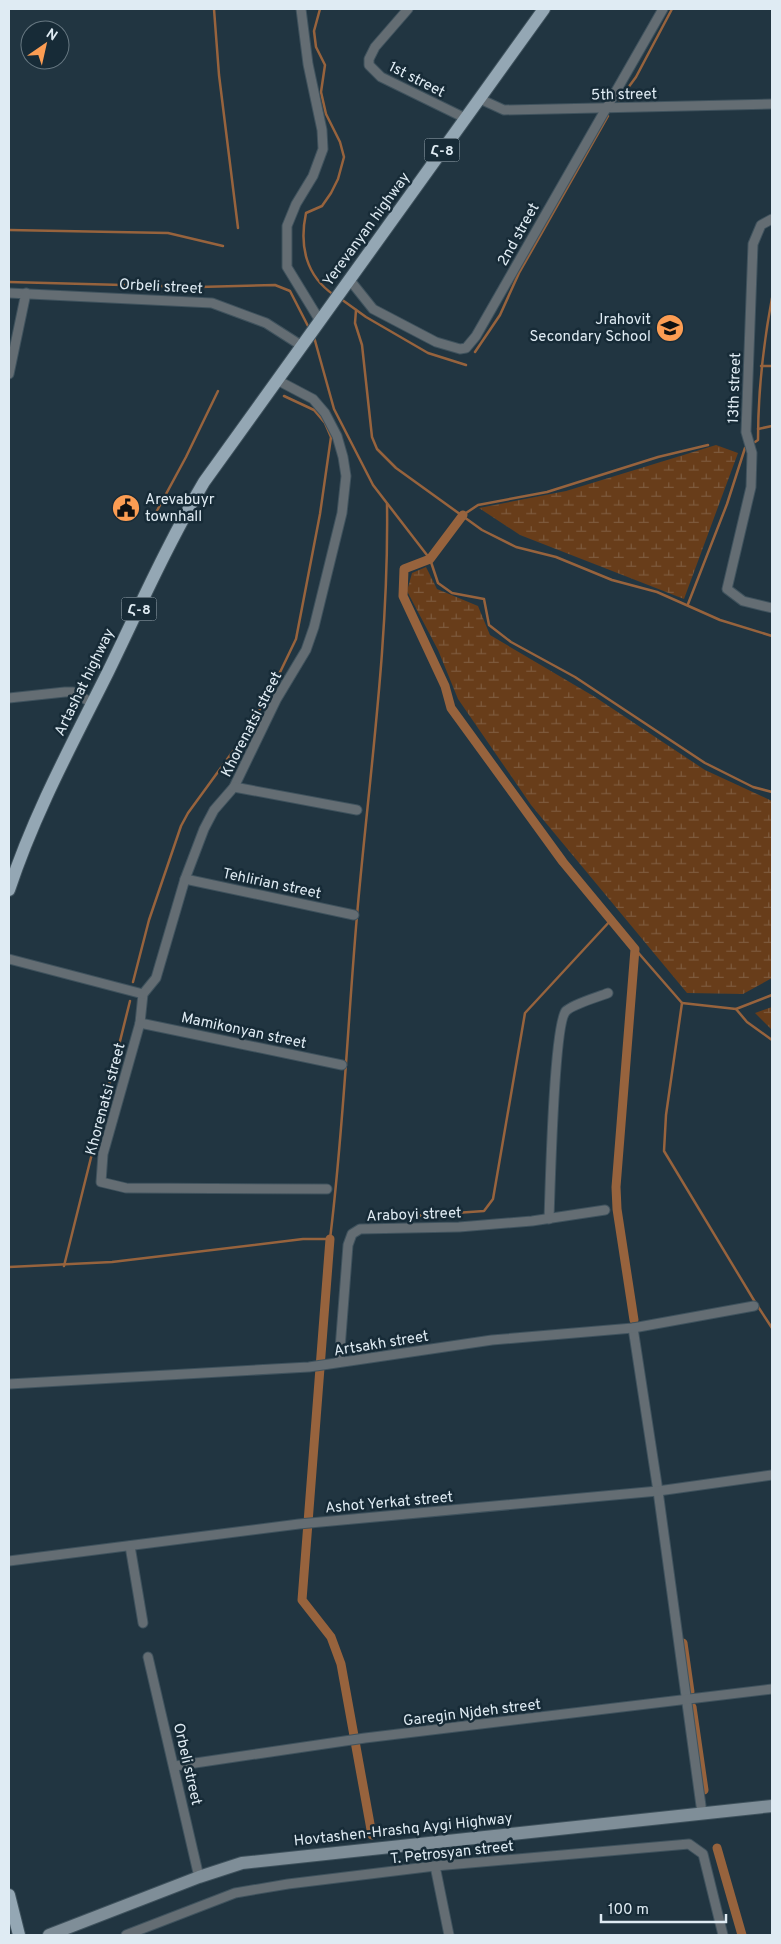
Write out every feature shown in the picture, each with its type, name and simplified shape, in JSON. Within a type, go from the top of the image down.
[{"type":"main road","name":"Yerevanyan highway","points":[[302,346],[544,9]]},
{"type":"main road","name":"Artashat highway","points":[[9,890],[29,834],[187,511],[204,482],[302,346]]},
{"type":"main road","points":[[9,1895],[19,1935]]},
{"type":"street","points":[[301,9],[307,59],[322,130],[323,149],[313,176],[296,204],[287,226],[287,267],[320,321]]},
{"type":"street","points":[[393,9],[405,11]]},
{"type":"street","name":"2nd street","points":[[349,279],[373,310],[436,342],[460,349],[466,348],[476,336],[663,9]]},
{"type":"street","name":"1st street","points":[[405,11],[375,47],[368,59],[369,66],[381,77],[465,118]]},
{"type":"street","name":"5th street","points":[[480,99],[504,110],[772,104]]},
{"type":"street","name":"13th street","points":[[772,218],[761,225],[753,244],[746,432],[750,445],[751,487],[727,588],[743,601],[772,608]]},
{"type":"street","name":"Orbeli street","points":[[9,293],[212,303],[266,323],[302,346]]},
{"type":"street","points":[[9,374],[26,293]]},
{"type":"street","name":"Khorenatsi street","points":[[277,380],[313,399],[326,412],[343,458],[345,485],[342,513],[314,627],[306,650],[276,700],[234,787],[214,810],[204,829],[185,879],[156,978],[143,994],[140,1023],[112,1118],[101,1167],[101,1182],[126,1188],[327,1189]]},
{"type":"street","points":[[9,698],[73,692],[92,703]]},
{"type":"street","points":[[234,787],[357,810]]},
{"type":"street","name":"Tehlirian street","points":[[185,879],[354,915]]},
{"type":"street","points":[[9,959],[143,994]]},
{"type":"street","points":[[549,1220],[557,1061],[562,1018],[566,1011],[608,993]]},
{"type":"street","name":"Mamikonyan street","points":[[140,1023],[342,1065]]},
{"type":"street","name":"Araboyi street","points":[[339,1362],[348,1245],[352,1234],[360,1229],[459,1226],[549,1220],[605,1210]]},
{"type":"street","name":"Artsakh street","points":[[9,1384],[309,1367],[492,1340],[633,1328],[754,1306]]},
{"type":"street","points":[[633,1328],[658,1491],[702,1814]]},
{"type":"street","name":"Ashot Yerkat street","points":[[9,1561],[299,1524],[658,1491],[772,1475]]},
{"type":"street","points":[[130,1546],[143,1623]]},
{"type":"street","name":"Orbeli street","points":[[148,1657],[175,1766],[199,1877]]},
{"type":"street","name":"Garegin Njdeh street","points":[[175,1766],[365,1738],[772,1689]]},
{"type":"street","name":"Hovtashen-Hrashq Aygi Highway","points":[[49,1935],[199,1877],[242,1863],[772,1806]]},
{"type":"street","name":"T. Petrosyan street","points":[[126,1935],[235,1893],[288,1884],[435,1866],[689,1844],[703,1854],[723,1935]]},
{"type":"street","points":[[435,1866],[449,1935]]},
{"type":"green space","points":[[716,445],[738,453],[684,599],[520,535],[479,508],[566,491]]},
{"type":"green space","points":[[426,567],[437,589],[478,606],[490,635],[595,697],[705,770],[772,801],[772,978],[743,994],[687,993],[531,805],[458,699],[438,650],[407,591],[412,573]]},
{"type":"green space","points":[[772,1007],[772,1030],[755,1013]]},
{"type":"waterway","points":[[214,9],[219,75],[238,228]]},
{"type":"waterway","points":[[320,9],[314,31],[316,47],[325,65],[321,92],[326,114],[340,142],[344,157],[338,179],[331,193],[322,206],[306,213],[303,237],[304,248],[311,269],[324,287],[334,295]]},
{"type":"waterway","points":[[619,100],[636,77],[672,9]]},
{"type":"waterway","points":[[475,352],[500,315],[519,273],[608,116]]},
{"type":"waterway","points":[[9,230],[168,233],[223,246]]},
{"type":"waterway","points":[[9,282],[199,287],[275,285],[290,291],[309,328]]},
{"type":"waterway","points":[[752,444],[758,440],[762,369],[772,298]]},
{"type":"waterway","points":[[341,299],[366,317],[428,353],[466,365]]},
{"type":"waterway","points":[[356,310],[355,323],[362,345],[372,437],[377,449],[396,468],[482,530],[516,547],[556,557],[612,580],[657,592],[720,620],[772,636]]},
{"type":"waterway","points":[[314,337],[334,409],[373,485],[430,559],[438,583],[452,593],[484,599],[489,625],[511,642],[575,677],[705,763],[753,787],[772,792]]},
{"type":"waterway","points":[[761,366],[772,366]]},
{"type":"waterway","points":[[152,520],[186,457],[218,391]]},
{"type":"waterway","points":[[133,982],[149,920],[181,826],[188,813],[239,743],[271,691],[296,639],[320,514],[331,437],[325,423],[314,410],[284,396]]},
{"type":"waterway","points":[[758,429],[772,426]]},
{"type":"waterway","points":[[463,515],[478,505],[547,492],[658,457],[708,445]]},
{"type":"waterway","points":[[688,604],[727,504],[745,448],[747,447]]},
{"type":"waterway","points":[[9,1267],[112,1262],[303,1239],[330,1239],[339,1155],[358,904],[382,654],[387,554],[387,504]]},
{"type":"waterway","points":[[463,515],[430,559],[404,569],[403,596],[445,686],[451,708],[563,862],[635,949],[616,1187],[617,1209],[634,1320]]},
{"type":"waterway","points":[[370,1219],[484,1211],[493,1199],[525,1013],[611,920]]},
{"type":"waterway","points":[[635,949],[682,1003],[666,1115],[664,1151],[772,1328]]},
{"type":"waterway","points":[[736,1009],[772,995]]},
{"type":"waterway","points":[[64,1266],[130,1001]]},
{"type":"waterway","points":[[682,1003],[736,1009],[747,1022],[772,1040]]},
{"type":"waterway","points":[[330,1239],[302,1600],[331,1637],[341,1664],[372,1835]]},
{"type":"waterway","points":[[683,1643],[690,1692]]},
{"type":"waterway","points":[[692,1707],[704,1790]]},
{"type":"waterway","points":[[717,1848],[742,1935]]},
{"type":"place","name":"Jrahovit Secondary School","points":[[670,328]]},
{"type":"place","name":"Arevabuyr townhall","points":[[126,508]]}]
